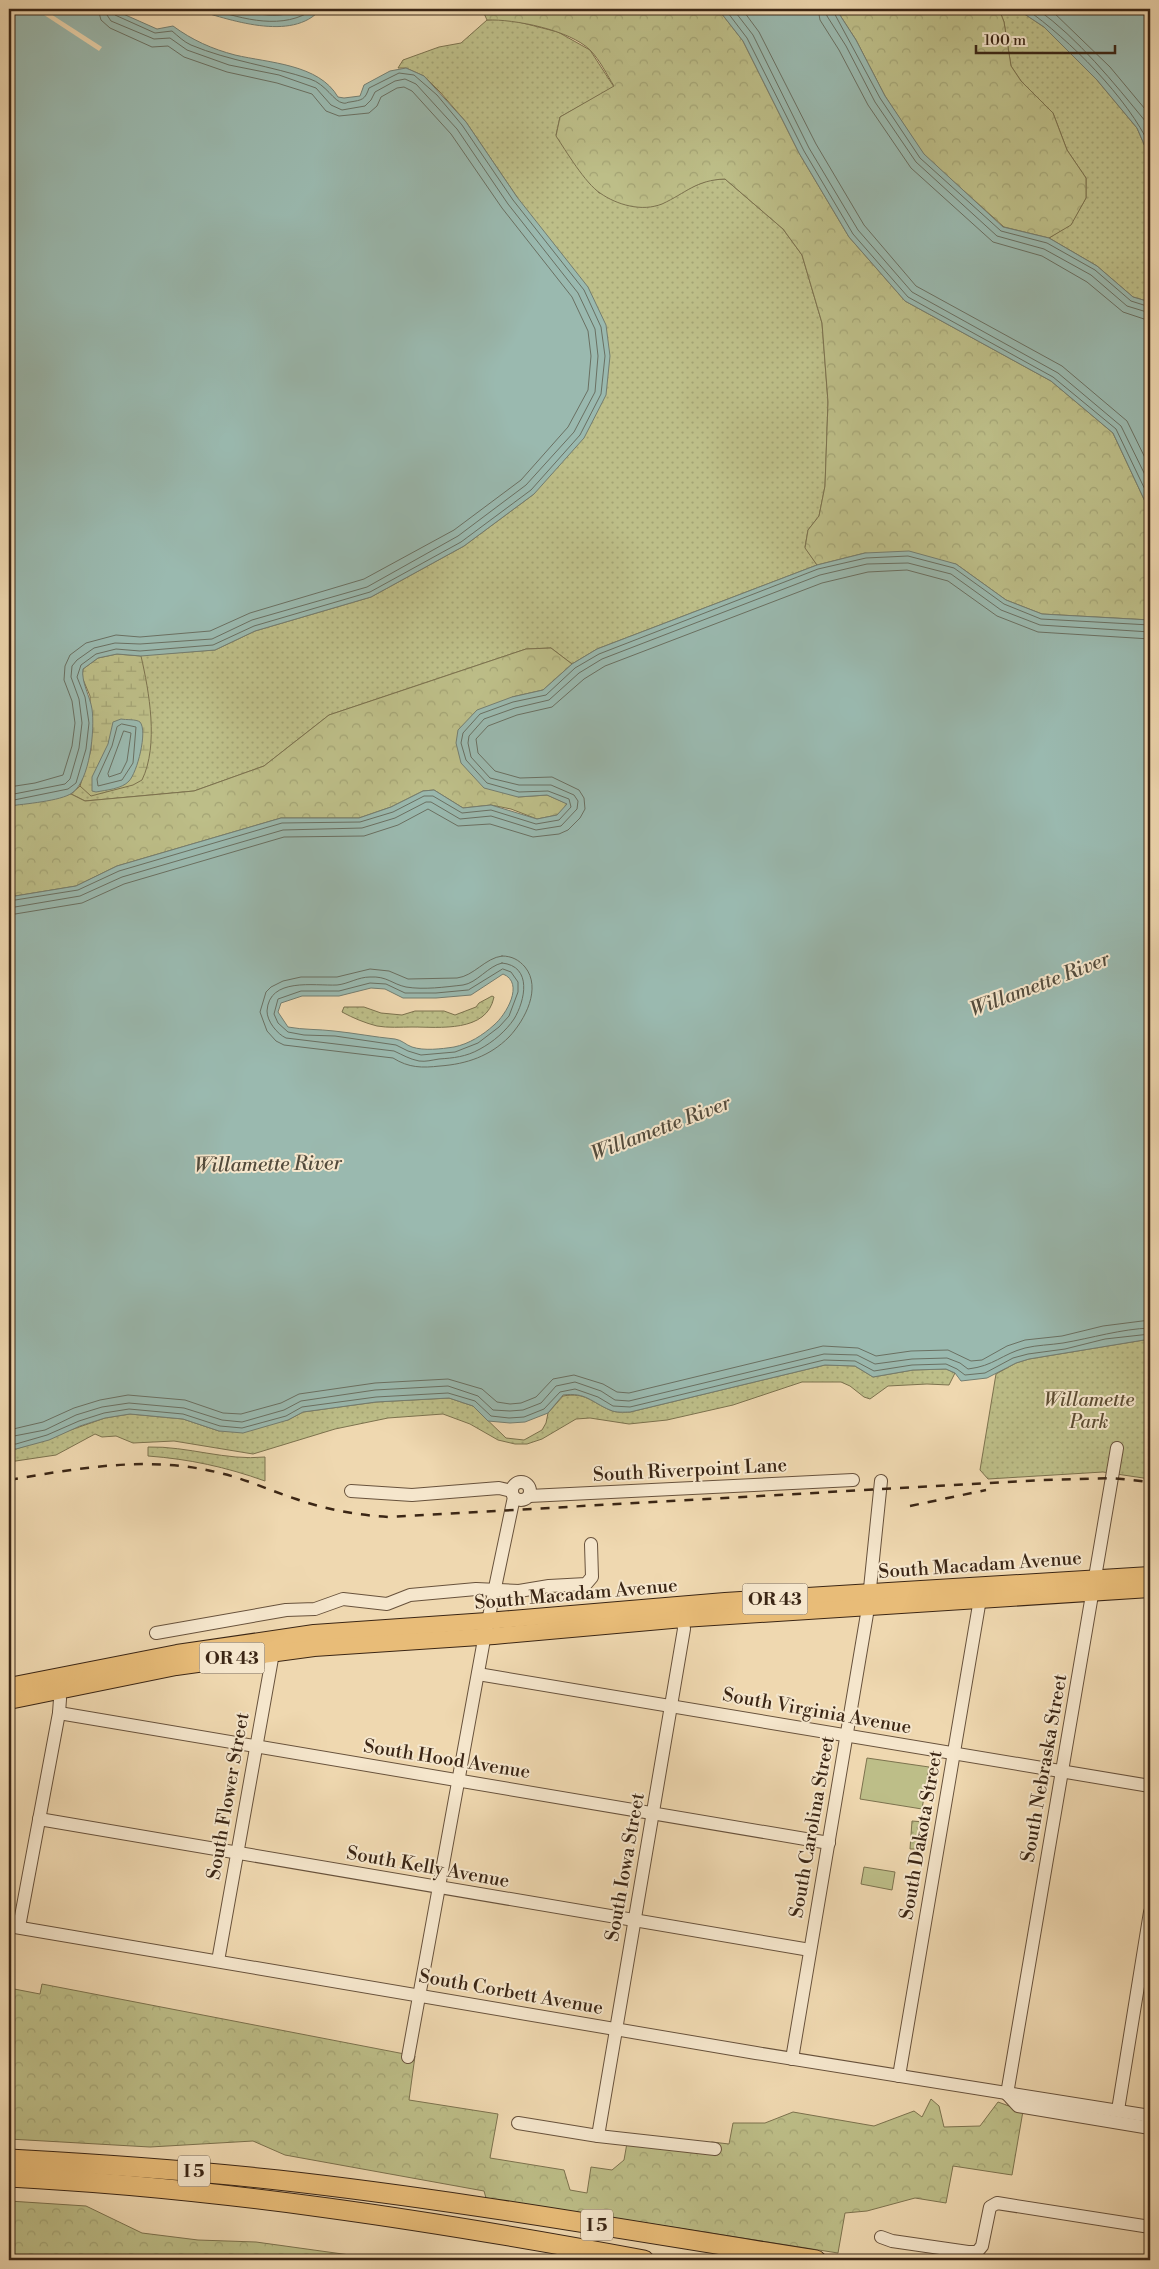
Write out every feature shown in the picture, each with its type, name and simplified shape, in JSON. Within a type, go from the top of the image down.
[{"type":"highway","name":"I 5","points":[[9,2159],[152,2167],[279,2180],[378,2193],[816,2260]]},
{"type":"highway","name":"I 5","points":[[9,2176],[95,2181],[243,2196],[448,2227],[644,2260]]},
{"type":"main road","name":"South Macadam Avenue","points":[[869,1600],[980,1599],[1094,1585],[1150,1574]]},
{"type":"main road","name":"South Macadam Avenue","points":[[9,1686],[57,1684],[176,1667],[273,1645],[353,1645],[486,1629],[681,1612],[1094,1585],[1150,1589]]},
{"type":"main road","name":"South Macadam Avenue","points":[[9,1701],[57,1684]]},
{"type":"street","name":"South Nebraska Street","points":[[1007,2094],[1117,1448]]},
{"type":"street","name":"South Riverpoint Lane","points":[[513,1494],[516,1483],[524,1483],[530,1488],[529,1496],[853,1480]]},
{"type":"street","name":"South Carolina Street","points":[[792,2059],[869,1600],[881,1482]]},
{"type":"street","points":[[351,1491],[412,1495],[499,1488],[513,1494],[486,1629],[408,2057]]},
{"type":"street","points":[[156,1633],[286,1610],[315,1609],[343,1599],[387,1604],[410,1595],[476,1589],[519,1591],[549,1586],[589,1583],[593,1574],[591,1544]]},
{"type":"street","name":"South Dakota Street","points":[[899,2076],[980,1599]]},
{"type":"street","name":"South Iowa Street","points":[[598,2136],[684,1629],[681,1612]]},
{"type":"street","name":"South Flower Street","points":[[218,1961],[273,1645]]},
{"type":"street","name":"South Virginia Avenue","points":[[478,1674],[1150,1786]]},
{"type":"street","points":[[14,1926],[39,1819],[59,1713],[57,1684]]},
{"type":"street","name":"South Hood Avenue","points":[[59,1713],[829,1843]]},
{"type":"street","name":"South Kelly Avenue","points":[[39,1819],[810,1950]]},
{"type":"street","points":[[1118,2110],[1150,1912]]},
{"type":"street","name":"South Corbett Avenue","points":[[14,1926],[419,1994],[617,2030],[1150,2116]]},
{"type":"street","name":"South Corbett Avenue","points":[[1007,2094],[1018,2106],[1150,2128]]},
{"type":"street","points":[[518,2123],[598,2136],[715,2149]]},
{"type":"street","points":[[881,2237],[892,2241],[968,2252],[978,2250],[982,2246],[992,2204],[1150,2227]]},
{"type":"green space","points":[[482,9],[718,9],[743,41],[799,153],[849,237],[905,301],[1051,381],[1113,433],[1150,512],[1150,620],[1042,614],[1006,600],[956,564],[865,553],[817,565],[805,548],[808,530],[819,516],[825,486],[828,402],[822,323],[802,255],[783,229],[725,179],[699,184],[662,204],[646,207],[622,204],[600,193],[582,175],[556,136],[560,117],[614,86],[600,63],[594,54],[581,43],[556,31],[512,21],[487,20]]},
{"type":"green space","points":[[836,9],[999,9],[1004,22],[1011,66],[1021,81],[1053,113],[1067,150],[1086,178],[1086,198],[1071,225],[1049,238],[1004,227],[923,154],[885,96],[856,40]]},
{"type":"green space","points":[[999,9],[1017,9],[1044,27],[1097,80],[1137,128],[1150,158],[1150,302],[1133,297],[1097,266],[1049,238],[1071,224],[1086,198],[1086,178],[1067,150],[1053,113],[1021,81],[1011,66],[1004,22]]},
{"type":"green space","points":[[507,19],[558,32],[590,50],[614,87],[560,117],[556,135],[576,165],[599,193],[687,189],[709,180],[725,179],[783,229],[802,255],[822,323],[828,402],[825,486],[819,516],[808,530],[805,547],[817,565],[597,649],[572,664],[551,648],[526,649],[329,715],[264,766],[194,791],[85,801],[71,794],[80,786],[98,658],[215,650],[255,631],[371,597],[464,546],[534,494],[517,197],[466,122],[440,92],[424,76],[406,68],[398,68],[403,60],[439,47],[461,43],[487,20]]},
{"type":"green space","points":[[551,648],[572,664],[543,690],[512,697],[518,797],[547,795],[568,804],[557,815],[537,819],[511,809],[491,805],[463,808],[434,790],[423,791],[391,807],[359,818],[281,818],[117,866],[76,886],[9,897],[9,806],[71,794],[85,801],[194,791],[264,766],[329,715],[526,649]]},
{"type":"green space","points":[[117,654],[141,656],[151,718],[150,751],[142,780],[133,785],[91,796],[80,786],[91,750],[90,696],[82,677],[83,669],[98,658]]},
{"type":"green space","points":[[492,996],[494,997],[490,1009],[482,1017],[461,1026],[381,1027],[342,1012],[344,1007],[364,1007],[381,1013],[402,1015],[415,1011],[444,1011],[455,1015],[476,1007],[479,1003]]},
{"type":"green space","name":"Willamette Park","points":[[1150,1339],[1150,1479],[1103,1472],[988,1479],[980,1470],[996,1374],[1016,1363],[1029,1359]]},
{"type":"green space","points":[[825,1365],[855,1366],[873,1377],[913,1370],[946,1369],[955,1373],[949,1385],[888,1386],[870,1399],[841,1382],[802,1382],[733,1405],[667,1420],[629,1424],[590,1418],[576,1419],[542,1439],[527,1444],[515,1444],[498,1440],[470,1424],[443,1414],[388,1418],[335,1429],[253,1454],[174,1441],[133,1443],[116,1436],[102,1437],[95,1434],[56,1455],[9,1462],[9,1448],[16,1449],[105,1418],[130,1414],[183,1419],[219,1431],[288,1420],[303,1412],[376,1402],[449,1398],[473,1406],[506,1438],[524,1440],[542,1430],[548,1413],[563,1396],[577,1395],[588,1398],[612,1411],[630,1412]]},
{"type":"green space","points":[[148,1447],[163,1447],[236,1457],[265,1457],[265,1481],[207,1464],[148,1456]]},
{"type":"green space","points":[[867,1758],[929,1767],[922,1809],[860,1799]]},
{"type":"green space","points":[[912,1821],[924,1822],[922,1849],[910,1849]]},
{"type":"green space","points":[[864,1867],[895,1872],[892,1890],[861,1884]]},
{"type":"green space","points":[[42,1984],[415,2056],[409,2100],[498,2114],[490,2158],[564,2170],[570,2190],[587,2193],[591,2167],[612,2170],[624,2160],[627,2143],[680,2151],[712,2142],[729,2144],[733,2123],[765,2123],[793,2112],[874,2126],[914,2111],[922,2117],[931,2099],[939,2106],[944,2127],[980,2126],[998,2102],[1023,2111],[1012,2175],[953,2166],[946,2203],[915,2198],[867,2211],[845,2213],[838,2253],[486,2198],[484,2191],[285,2155],[253,2141],[150,2147],[9,2139],[9,1988],[40,1994]]},
{"type":"green space","points":[[9,2201],[86,2206],[142,2233],[198,2240],[256,2242],[386,2260],[9,2260]]},
{"type":"water","points":[[9,9],[112,9],[157,29],[173,26],[195,40],[227,53],[278,63],[306,71],[330,86],[338,97],[344,98],[360,96],[364,85],[390,71],[406,68],[424,76],[466,122],[517,197],[588,287],[606,325],[610,356],[606,395],[584,438],[534,494],[464,546],[371,597],[255,631],[215,650],[141,656],[117,654],[98,658],[83,669],[83,679],[92,709],[93,729],[90,754],[83,778],[78,787],[67,796],[42,802],[9,806]]},
{"type":"water","points":[[193,9],[321,9],[309,19],[294,25],[277,27],[259,26]]},
{"type":"water","points":[[718,9],[836,9],[856,40],[885,96],[924,154],[1003,227],[1049,238],[1097,266],[1133,297],[1150,302],[1150,512],[1113,433],[1051,381],[905,301],[849,237],[799,153],[743,41]]},
{"type":"water","points":[[1017,9],[1150,9],[1150,158],[1137,128],[1097,80],[1044,27]]},
{"type":"water","name":"Willamette River","points":[[909,551],[956,564],[1006,600],[1042,614],[1150,620],[1150,1339],[1029,1359],[1016,1363],[987,1378],[961,1381],[955,1373],[946,1369],[913,1370],[873,1377],[855,1366],[825,1365],[630,1412],[612,1411],[588,1398],[571,1394],[563,1395],[548,1413],[525,1422],[510,1423],[488,1421],[473,1406],[449,1398],[376,1402],[303,1412],[288,1420],[243,1433],[219,1431],[183,1419],[130,1414],[105,1418],[80,1426],[49,1440],[16,1449],[9,1448],[9,897],[76,886],[117,866],[281,818],[359,818],[391,807],[423,791],[434,790],[463,808],[491,805],[537,819],[557,815],[567,804],[547,795],[518,797],[484,788],[461,763],[456,743],[458,730],[477,710],[512,697],[543,690],[572,664],[597,649],[817,565],[865,553]],"holes":[[[503,974],[513,984],[513,991],[508,1007],[499,1020],[476,1039],[460,1046],[449,1048],[422,1049],[412,1047],[395,1039],[288,1027],[278,1012],[281,1003],[302,996],[339,996],[371,988],[385,989],[403,998],[471,995]]]},
{"type":"water","points":[[121,719],[138,721],[142,727],[142,743],[135,770],[129,781],[122,786],[96,792],[92,791],[92,777],[108,744],[113,722]]},
{"type":"pier","points":[[35,9],[43,9],[102,47],[99,51]]},
{"type":"railway","points":[[9,1480],[114,1465],[167,1465],[220,1473],[331,1509],[389,1517],[1042,1480],[1112,1478],[1150,1482]]},
{"type":"railway","points":[[910,1506],[986,1490]]}]
